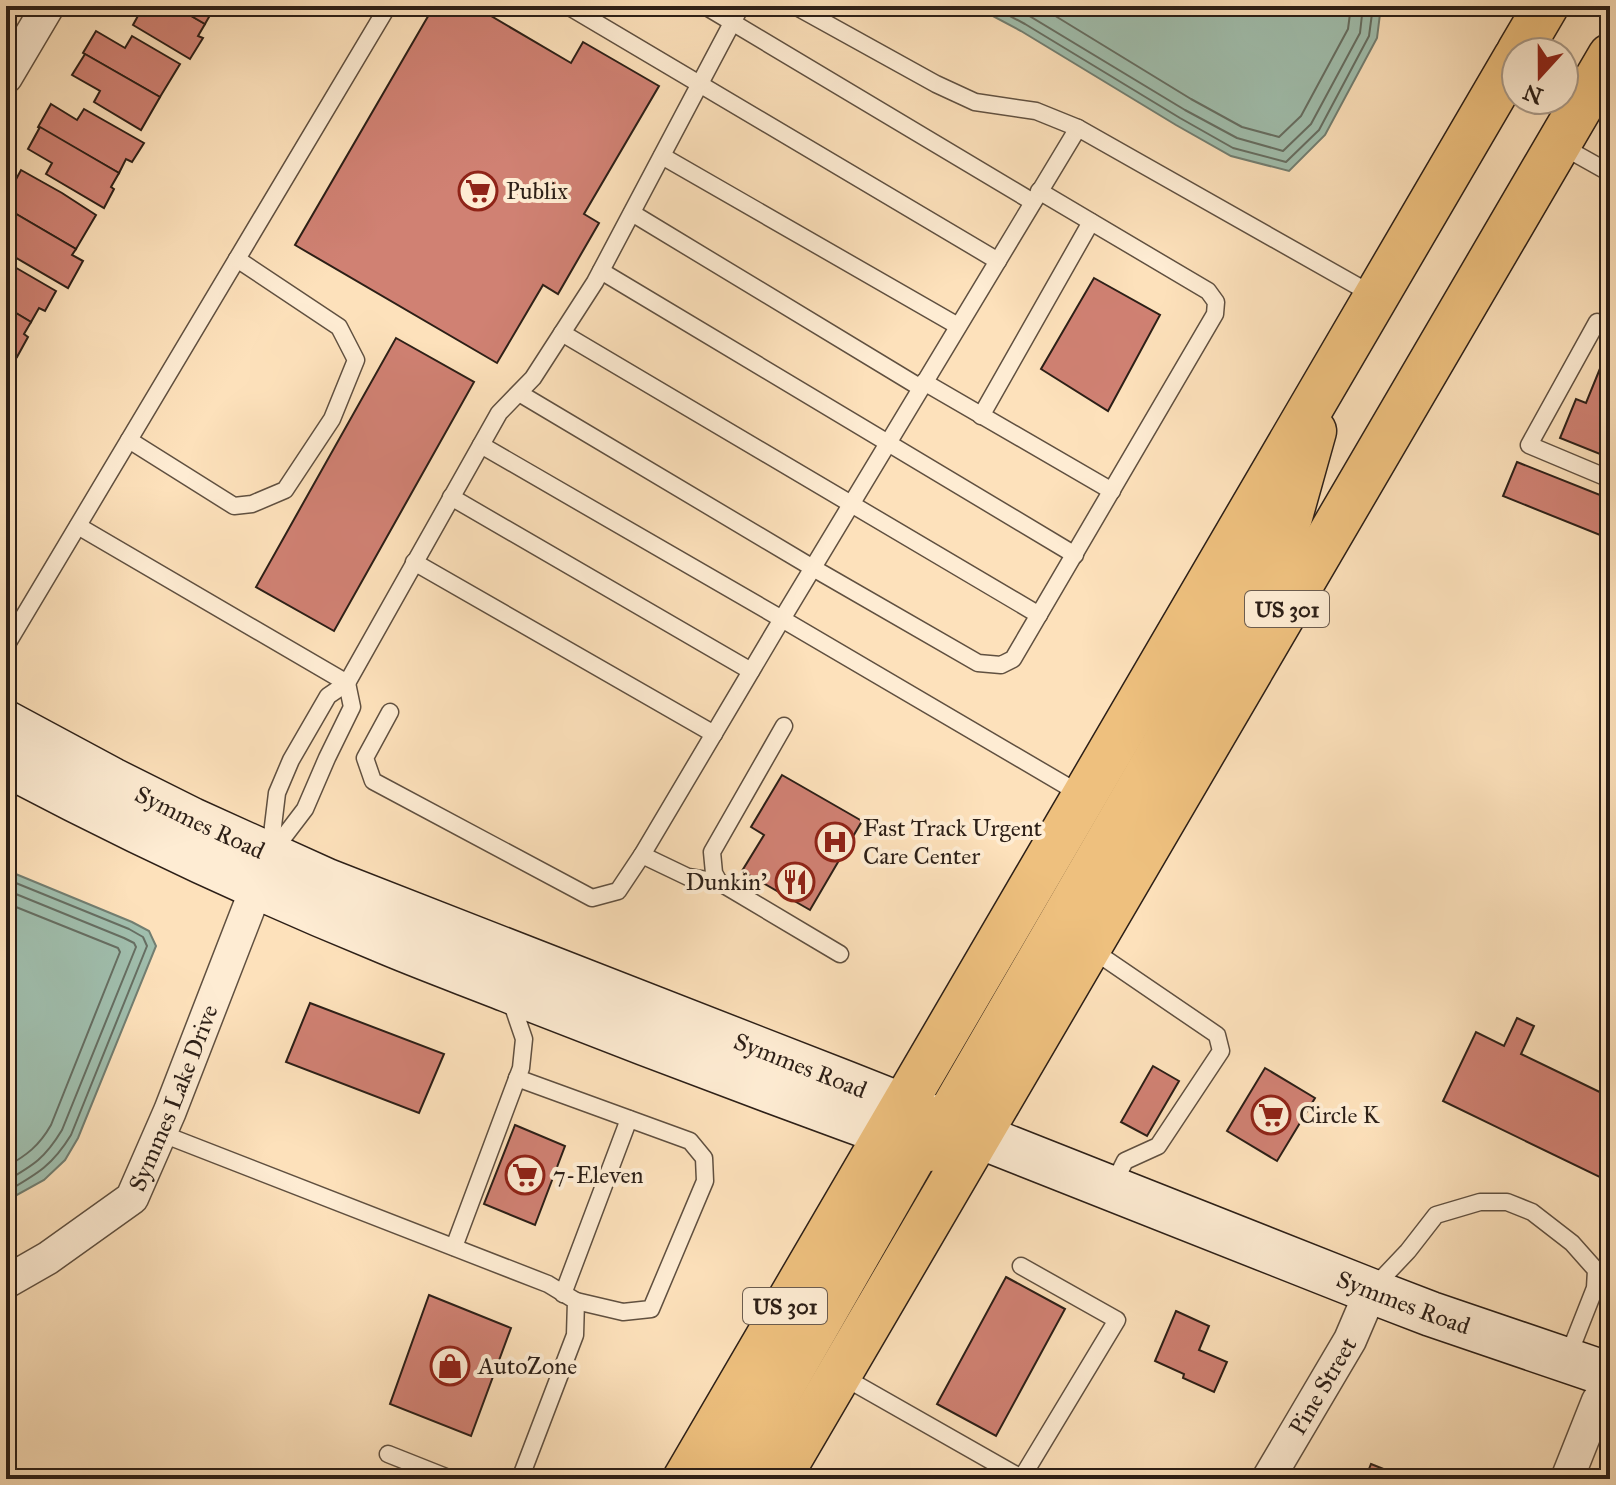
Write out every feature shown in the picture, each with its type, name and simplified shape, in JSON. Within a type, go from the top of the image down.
[{"type":"main road","points":[[1528,36],[1546,6]]},
{"type":"main road","name":"US 301","points":[[685,1479],[932,1134],[1088,947],[1610,56]]},
{"type":"main road","name":"US 301","points":[[778,1479],[839,1374],[932,1134],[1083,796],[1500,84]]},
{"type":"main road","points":[[729,1479],[1277,550],[1301,481],[1325,382]]},
{"type":"street","points":[[6,77],[48,6]]},
{"type":"street","name":"Symmes Road","points":[[6,723],[112,780],[381,940],[632,1038],[1111,1188],[1366,1303],[1431,1314],[1567,1360],[1606,1394]]},
{"type":"street","name":"Symmes Road","points":[[6,764],[120,823],[263,871],[385,904],[932,1134],[1606,1394]]},
{"type":"street","name":"Symmes Lake Drive","points":[[6,1282],[48,1258],[132,1198],[263,871]]},
{"type":"street","name":"Pine Street","points":[[1268,1479],[1350,1340],[1366,1303]]},
{"type":"street","points":[[1567,1479],[1606,1394]]},
{"type":"lane","points":[[6,646],[388,6]]},
{"type":"lane","points":[[568,6],[998,261]]},
{"type":"lane","points":[[519,393],[978,663],[1001,665],[1013,659],[1215,314],[1216,302],[1208,291],[1091,222],[1036,197],[705,6]]},
{"type":"lane","points":[[263,871],[277,793],[291,760],[328,696],[347,683],[499,413],[533,378],[601,271],[741,6]]},
{"type":"lane","points":[[795,6],[936,84],[975,102],[1036,111],[1078,128],[1375,296]]},
{"type":"lane","points":[[390,712],[365,758],[373,781],[592,898],[618,891],[1078,128]]},
{"type":"lane","points":[[1558,144],[1610,173]]},
{"type":"lane","points":[[662,156],[958,326]]},
{"type":"lane","points":[[632,213],[922,385],[1112,491]]},
{"type":"lane","points":[[981,416],[1091,222]]},
{"type":"lane","points":[[129,440],[234,506],[252,504],[285,490],[332,419],[356,360],[339,327],[237,259]]},
{"type":"lane","points":[[601,271],[1075,555]]},
{"type":"lane","points":[[1610,328],[1597,322],[1529,445],[1610,479]]},
{"type":"lane","points":[[562,333],[1039,615]]},
{"type":"lane","points":[[481,445],[1083,796]]},
{"type":"lane","points":[[451,497],[751,671]]},
{"type":"lane","points":[[78,526],[347,683],[352,707],[305,809],[263,871]]},
{"type":"lane","points":[[414,562],[714,734]]},
{"type":"lane","points":[[719,882],[714,873],[712,852],[784,726]]},
{"type":"lane","points":[[642,855],[688,877],[719,882],[840,954]]},
{"type":"lane","points":[[1088,947],[1217,1035],[1221,1051],[1158,1146],[1125,1161],[1111,1188]]},
{"type":"lane","points":[[454,1247],[521,1068],[524,1039],[507,989]]},
{"type":"lane","points":[[160,1133],[548,1284],[570,1297],[623,1312],[651,1309],[705,1181],[704,1158],[690,1141],[517,1078]]},
{"type":"lane","points":[[520,1479],[575,1335],[570,1297],[629,1119]]},
{"type":"lane","points":[[1366,1303],[1436,1215],[1480,1202],[1507,1202],[1532,1212],[1552,1227],[1572,1243],[1596,1270],[1595,1288],[1567,1360]]},
{"type":"lane","points":[[839,1374],[1022,1479],[1117,1320],[1021,1266]]},
{"type":"lane","points":[[388,1454],[451,1479]]},
{"type":"water","points":[[974,6],[1381,6],[1377,38],[1325,135],[1289,171],[1231,156]]},
{"type":"water","points":[[6,870],[132,922],[149,931],[156,946],[78,1138],[65,1160],[44,1180],[6,1201]]},
{"type":"building","points":[[124,6],[174,6],[205,24],[198,36],[203,38],[190,59],[133,25],[139,14]]},
{"type":"building","points":[[174,6],[224,6],[219,14],[213,10],[205,24]]},
{"type":"building","points":[[434,6],[474,6],[571,63],[583,42],[659,86],[584,214],[599,223],[558,294],[543,285],[497,363],[295,245]]},
{"type":"building","points":[[96,31],[125,48],[132,36],[180,64],[160,97],[83,53]]},
{"type":"building","points":[[85,54],[160,97],[141,130],[94,102],[100,91],[72,75]]},
{"type":"building","points":[[51,104],[77,120],[84,109],[144,143],[132,162],[126,159],[119,173],[38,127]]},
{"type":"building","points":[[40,127],[119,173],[104,208],[46,174],[52,163],[28,149]]},
{"type":"building","points":[[21,170],[96,215],[76,249],[6,208],[6,186],[9,180],[14,183]]},
{"type":"building","points":[[6,208],[76,249],[72,255],[83,261],[68,288],[6,252]]},
{"type":"building","points":[[6,262],[56,291],[45,311],[39,308],[31,322],[6,307]]},
{"type":"building","points":[[1094,278],[1160,315],[1108,411],[1041,369]]},
{"type":"building","points":[[6,307],[31,322],[24,334],[28,337],[17,357],[6,350]]},
{"type":"building","points":[[396,338],[474,382],[334,631],[256,587]]},
{"type":"building","points":[[1610,344],[1610,458],[1560,438],[1576,399],[1586,403]]},
{"type":"building","points":[[1517,462],[1610,499],[1610,539],[1503,496]]},
{"type":"building","points":[[782,775],[862,821],[810,910],[742,871],[764,835],[751,827]]},
{"type":"building","points":[[310,1003],[444,1054],[419,1113],[286,1062]]},
{"type":"building","points":[[1517,1018],[1534,1026],[1521,1054],[1610,1097],[1610,1182],[1443,1101],[1476,1032],[1504,1046]]},
{"type":"building","points":[[1153,1066],[1179,1081],[1147,1136],[1121,1122]]},
{"type":"building","name":"Circle K","points":[[1265,1068],[1315,1098],[1277,1161],[1227,1131]]},
{"type":"building","name":"7-Eleven","points":[[515,1125],[565,1146],[535,1225],[484,1204]]},
{"type":"building","points":[[1006,1277],[1065,1309],[996,1436],[937,1404]]},
{"type":"building","name":"AutoZone","points":[[429,1295],[511,1328],[471,1436],[390,1404]]},
{"type":"building","points":[[1176,1311],[1209,1326],[1199,1350],[1227,1362],[1214,1392],[1155,1361]]},
{"type":"building","points":[[1371,1464],[1396,1474],[1398,1470],[1421,1479],[1365,1479]]},
{"type":"place","name":"Publix","points":[[478,191]]},
{"type":"place","name":"Fast Track Urgent Care Center","points":[[835,842]]},
{"type":"place","name":"Dunkin'","points":[[795,882]]},
{"type":"place","name":"Circle K","points":[[1271,1115]]},
{"type":"place","name":"7-Eleven","points":[[525,1175]]},
{"type":"place","name":"AutoZone","points":[[450,1366]]}]
